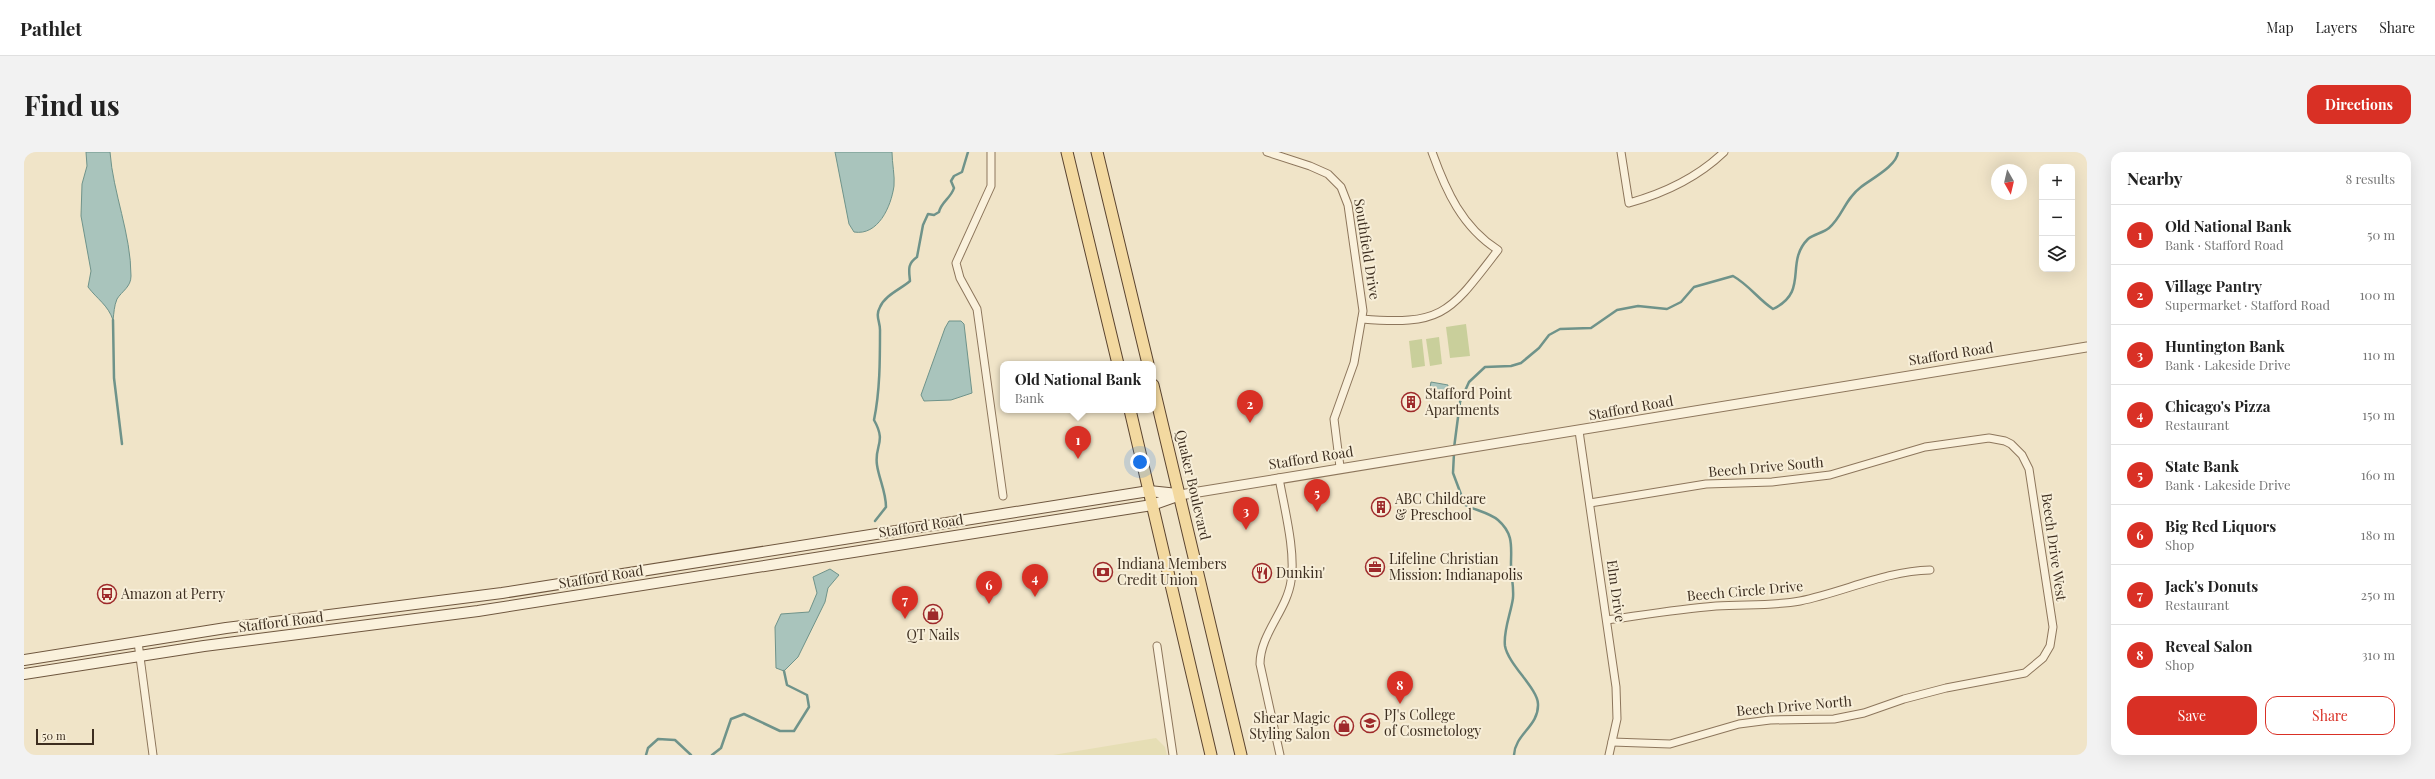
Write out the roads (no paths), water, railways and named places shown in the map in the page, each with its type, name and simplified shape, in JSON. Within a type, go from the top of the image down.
[{"type":"main road","points":[[1067,152],[1117,361]]},
{"type":"main road","points":[[1097,152],[1147,361]]},
{"type":"main road","name":"Quaker Boulevard","points":[[1156,396],[1242,755]]},
{"type":"main road","points":[[1131,413],[1211,755]]},
{"type":"main road","name":"Stafford Road","points":[[24,660],[226,628],[502,593],[1149,491],[1180,494]]},
{"type":"main road","name":"Stafford Road","points":[[24,674],[230,642],[448,616],[1152,505],[1180,494]]},
{"type":"street","points":[[991,152],[990,186],[956,263],[960,278],[977,309],[1003,496]]},
{"type":"street","name":"Southfield Drive","points":[[1267,152],[1322,170],[1341,187],[1351,217],[1363,300],[1362,319],[1354,363],[1334,419],[1340,467]]},
{"type":"street","points":[[1362,319],[1398,322],[1431,317],[1461,297],[1498,250],[1469,227],[1440,172],[1432,152]]},
{"type":"street","points":[[1621,152],[1629,203],[1678,185],[1706,167],[1724,152]]},
{"type":"street","name":"Stafford Road","points":[[1180,494],[1340,467],[1579,431],[2087,347]]},
{"type":"street","name":"Elm Drive","points":[[1579,431],[1607,620],[1617,706],[1609,755]]},
{"type":"street","name":"Beech Drive South","points":[[1590,503],[1706,484],[1772,482],[1830,475],[1925,448],[1989,438]]},
{"type":"street","name":"Beech Drive West","points":[[1989,438],[2004,440],[2017,449],[2026,462],[2031,479],[2053,633],[2050,646],[2043,658],[2025,672]]},
{"type":"street","points":[[1279,478],[1292,563],[1291,582],[1262,649],[1260,664],[1280,755]]},
{"type":"street","name":"Beech Circle Drive","points":[[1607,620],[1686,609],[1798,601],[1852,588],[1915,570],[1930,570]]},
{"type":"street","points":[[138,642],[153,755]]},
{"type":"street","points":[[1158,646],[1173,755]]},
{"type":"street","name":"Beech Drive North","points":[[1612,742],[1670,744],[1739,724],[1770,720],[1834,719],[1864,713],[1904,698],[2025,672]]},
{"type":"water","points":[[86,152],[110,152],[128,245],[131,280],[117,299],[113,320],[105,306],[88,287],[91,271],[81,216],[82,184],[87,166]]},
{"type":"water","points":[[835,152],[892,152],[894,186],[890,203],[882,218],[870,229],[862,232],[854,232],[849,224]]},
{"type":"water","points":[[949,321],[961,321],[964,324],[972,393],[951,400],[924,401],[921,395],[945,328]]},
{"type":"water","points":[[1431,382],[1448,385],[1446,396],[1429,393]]},
{"type":"water","points":[[830,569],[839,575],[828,588],[825,602],[798,657],[784,671],[776,668],[775,627],[781,614],[809,612],[817,593],[813,577]]},
{"type":"waterway","points":[[875,521],[886,507],[885,496],[877,465],[880,434],[874,420],[879,375],[879,310],[882,303],[886,299],[910,281],[909,268],[917,257],[923,225],[928,214],[934,215],[939,212],[942,205],[951,195],[954,188],[951,181],[954,176],[962,172],[968,152]]},
{"type":"waterway","points":[[1454,448],[1460,402],[1469,382],[1485,367],[1511,366],[1521,363],[1539,348],[1549,335],[1560,329],[1591,328],[1617,310],[1638,306],[1667,309],[1681,302],[1694,287],[1733,276],[1773,309],[1784,302],[1791,294],[1794,285],[1801,248],[1808,239],[1829,228],[1838,218],[1855,192],[1883,172],[1897,157],[1898,152]]},
{"type":"waterway","points":[[113,320],[114,378],[122,444]]},
{"type":"waterway","points":[[1454,453],[1453,473],[1465,505],[1487,513],[1498,520],[1507,530],[1511,546],[1513,598],[1506,628],[1505,646],[1511,661],[1533,691],[1537,698],[1538,704],[1535,718],[1518,741],[1514,755]]},
{"type":"waterway","points":[[712,755],[721,748],[731,719],[744,714],[780,731],[794,731],[809,707],[807,695],[787,685],[784,671]]},
{"type":"waterway","points":[[646,755],[648,748],[658,739],[675,740],[691,755]]},
{"type":"place","name":"Stafford Point Apartments","points":[[1411,402]]},
{"type":"place","name":"Village Pantry","points":[[1250,423]]},
{"type":"place","name":"Old National Bank","points":[[1078,459]]},
{"type":"place","name":"ABC Childcare & Preschool","points":[[1381,507]]},
{"type":"place","name":"State Bank","points":[[1317,512]]},
{"type":"place","name":"Huntington Bank","points":[[1246,530]]},
{"type":"place","name":"Lifeline Christian Mission: Indianapolis","points":[[1375,567]]},
{"type":"place","name":"Indiana Members Credit Union","points":[[1103,572]]},
{"type":"place","name":"Dunkin'","points":[[1262,573]]},
{"type":"place","name":"Amazon at Perry","points":[[107,594]]},
{"type":"place","name":"Chicago's Pizza","points":[[1035,597]]},
{"type":"place","name":"Big Red Liquors","points":[[989,604]]},
{"type":"place","name":"QT Nails","points":[[933,614]]},
{"type":"place","name":"Jack's Donuts","points":[[905,619]]},
{"type":"place","name":"Reveal Salon","points":[[1400,704]]},
{"type":"place","name":"PJ's College of Cosmetology","points":[[1370,723]]},
{"type":"place","name":"Shear Magic Styling Salon","points":[[1344,726]]}]
